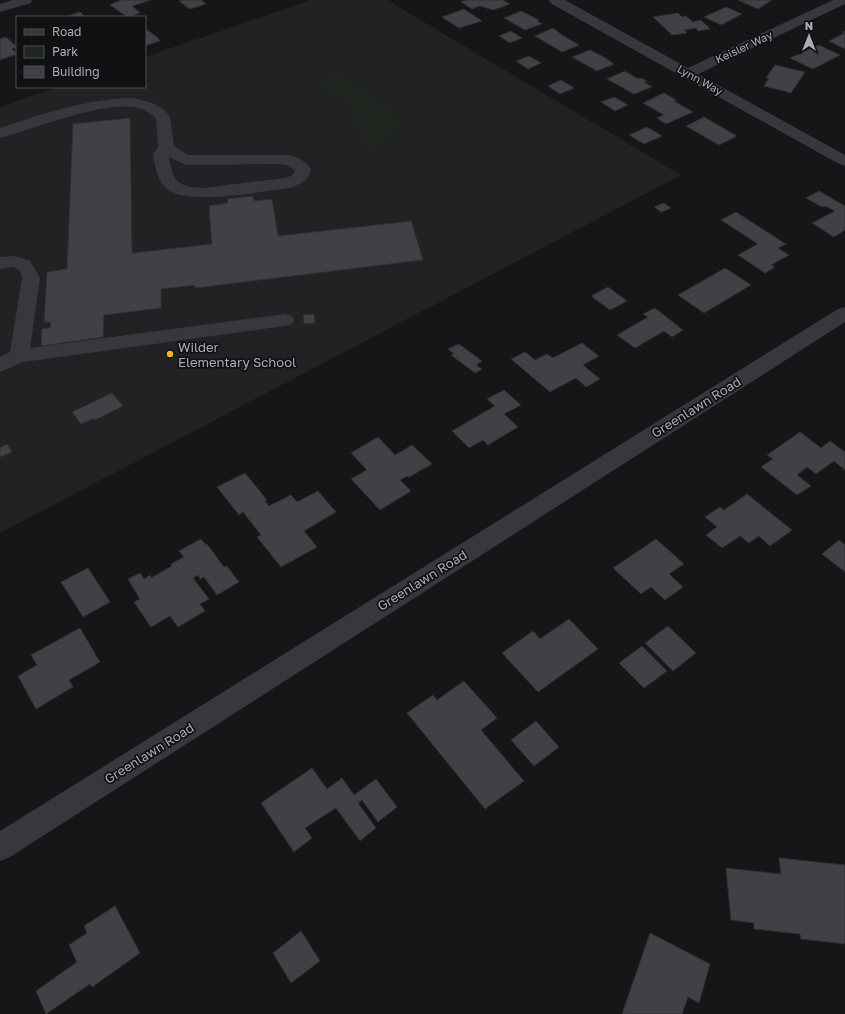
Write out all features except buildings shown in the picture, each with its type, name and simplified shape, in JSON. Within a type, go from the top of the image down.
[{"type":"street","points":[[0,8],[26,0]]},
{"type":"street","name":"Lynn Way","points":[[555,0],[845,161]]},
{"type":"street","name":"Keisler Way","points":[[688,73],[843,0]]},
{"type":"street","points":[[0,133],[85,106],[111,103],[136,103],[150,107],[160,113],[164,121],[166,148],[161,154],[166,181],[170,186],[184,192],[203,193],[289,183],[302,176],[303,169],[299,164],[292,160],[186,160],[178,157],[174,152],[166,148]]},
{"type":"street","points":[[0,263],[16,261],[23,264],[29,270],[31,278],[19,356]]},
{"type":"street","name":"Greenlawn Road","points":[[0,847],[845,313]]},
{"type":"street","points":[[0,365],[19,356],[285,320]]},
{"type":"shaded area","name":"Wilder Elementary School","points":[[311,0],[387,0],[681,175],[0,533],[0,107],[54,88],[146,88],[146,57]]},
{"type":"green space","points":[[339,73],[391,111],[401,122],[399,131],[388,139],[379,150],[367,150],[349,105],[318,80]]},
{"type":"place","name":"Wilder Elementary School","points":[[170,354]]}]
